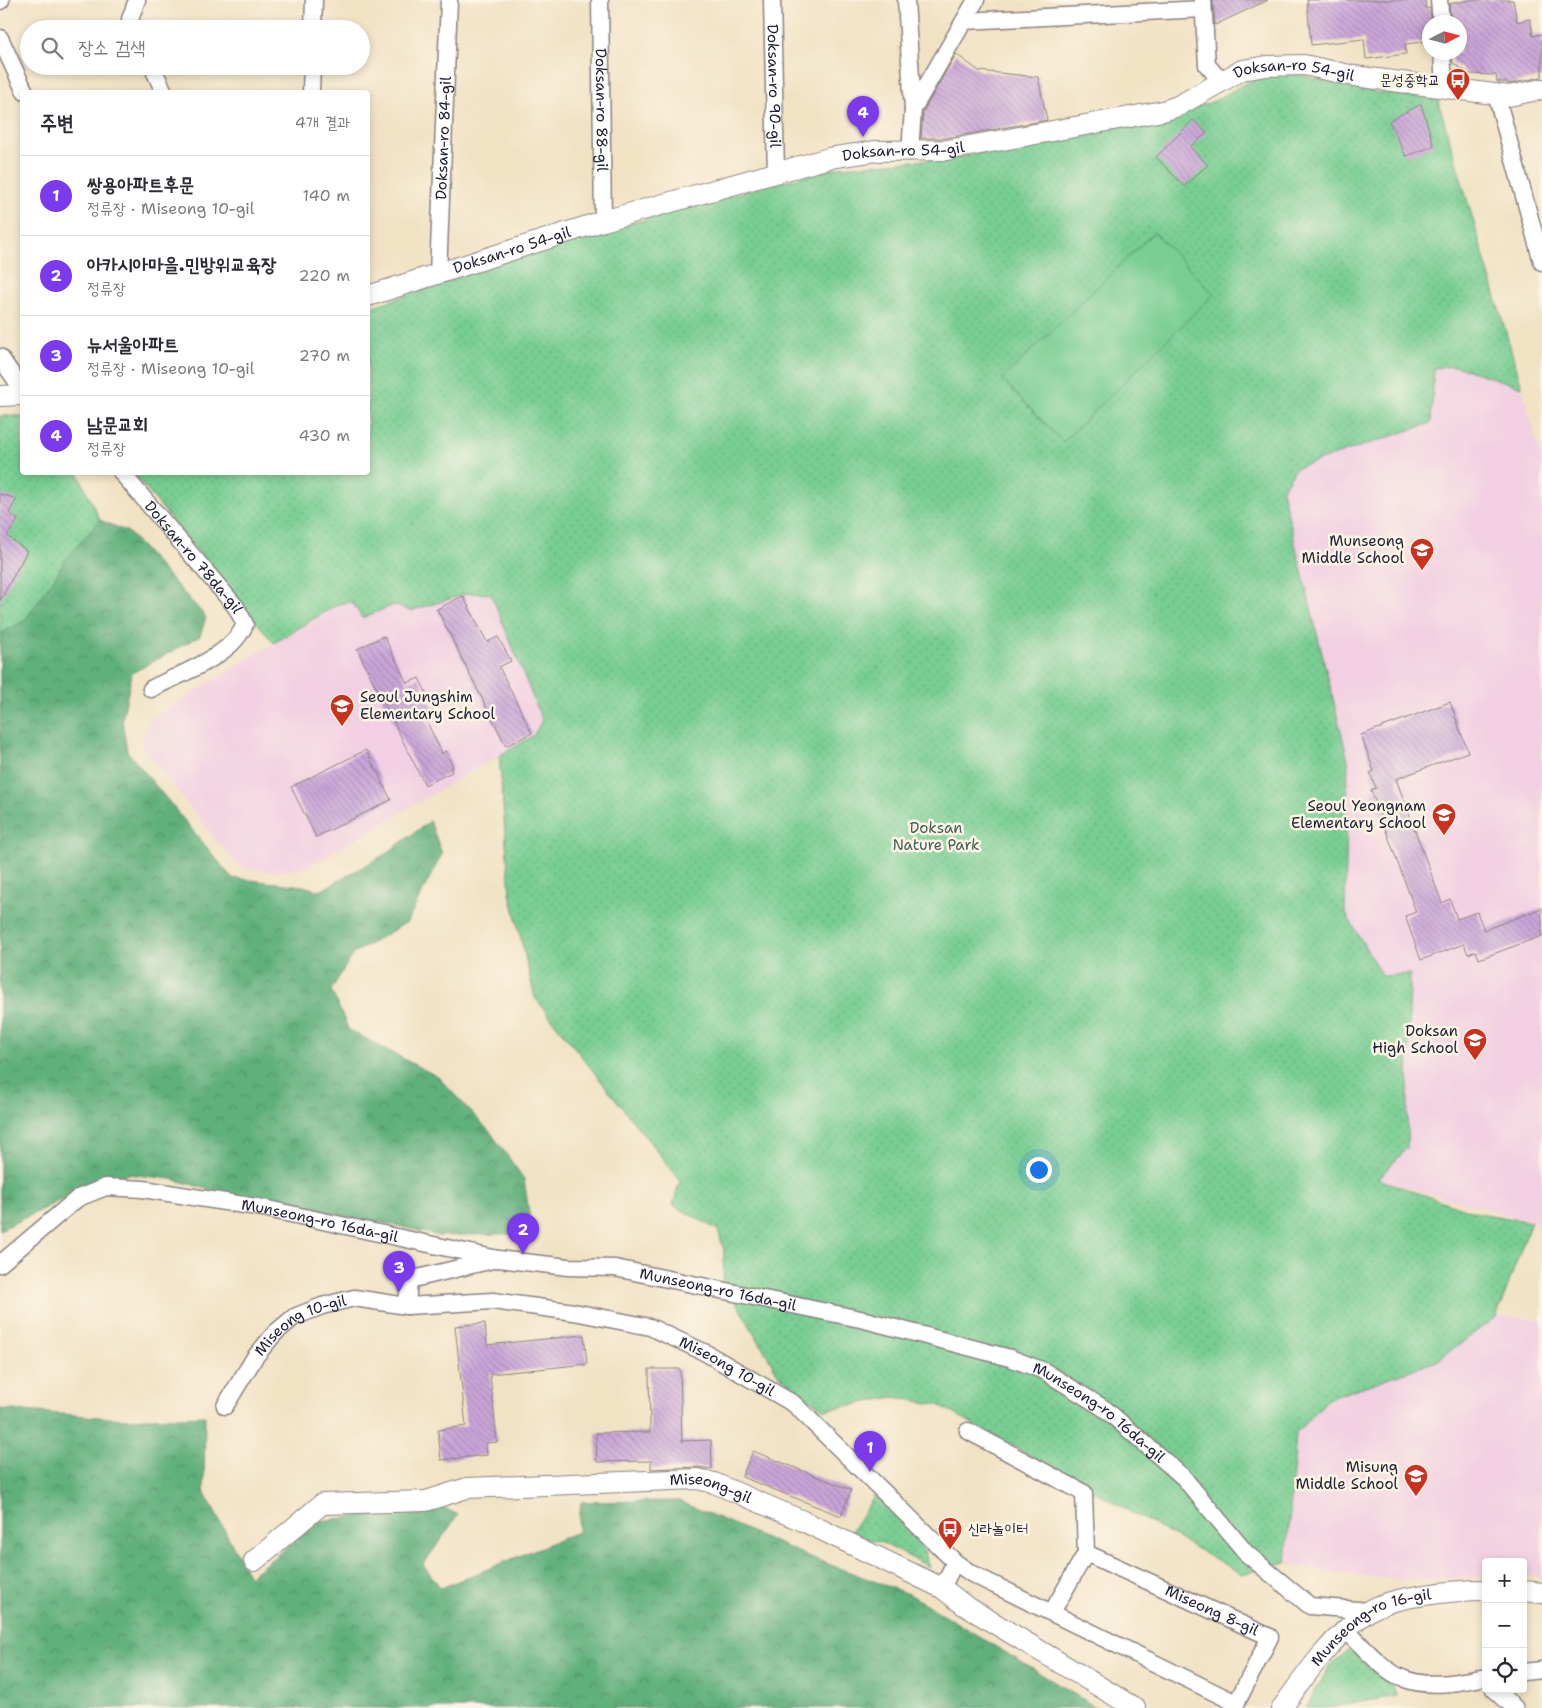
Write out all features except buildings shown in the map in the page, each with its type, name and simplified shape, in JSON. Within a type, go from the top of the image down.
[{"type":"street","points":[[130,20],[137,0]]},
{"type":"street","points":[[313,20],[314,0]]},
{"type":"street","name":"Doksan-ro 84-gil","points":[[438,274],[449,0]]},
{"type":"street","name":"Doksan-ro 88-gil","points":[[600,0],[603,221]]},
{"type":"street","name":"Doksan-ro 90-gil","points":[[772,0],[776,173]]},
{"type":"street","points":[[906,0],[913,109],[910,152]]},
{"type":"street","points":[[913,109],[976,0]]},
{"type":"street","points":[[1440,0],[1440,15]]},
{"type":"street","points":[[964,21],[1203,5],[1207,65],[1221,81]]},
{"type":"street","points":[[0,38],[25,90]]},
{"type":"street","points":[[1442,60],[1444,88]]},
{"type":"street","name":"Doksan-ro 54-gil","points":[[370,295],[603,221],[848,154],[947,150],[1164,111],[1178,106],[1242,70],[1267,66],[1304,65],[1354,76],[1509,96],[1542,89]]},
{"type":"street","points":[[156,75],[163,90]]},
{"type":"street","points":[[311,90],[312,75]]},
{"type":"street","points":[[1496,94],[1542,262]]},
{"type":"street","points":[[0,357],[20,386]]},
{"type":"street","points":[[0,396],[20,395]]},
{"type":"street","name":"Doksan-ro 78da-gil","points":[[123,475],[236,607],[245,624],[240,636],[226,650],[151,688]]},
{"type":"street","name":"Munseong-ro 16da-gil","points":[[0,1264],[78,1198],[106,1187],[143,1189],[263,1208],[498,1259],[568,1267],[615,1268],[865,1320],[1010,1358],[1044,1372],[1105,1409],[1176,1471],[1247,1554],[1310,1606],[1369,1610]]},
{"type":"street","points":[[407,1306],[409,1280],[498,1259]]},
{"type":"street","name":"Miseong 10-gil","points":[[224,1406],[255,1357],[275,1333],[294,1318],[322,1306],[354,1298],[407,1306],[493,1301],[574,1312],[650,1328],[704,1352],[794,1404],[955,1562]]},
{"type":"street","points":[[968,1431],[1084,1493],[1086,1553],[1052,1612]]},
{"type":"street","name":"Miseong-gil","points":[[254,1561],[322,1504],[426,1501],[467,1488],[698,1479],[714,1483],[803,1521],[942,1588],[964,1606],[1135,1708]]},
{"type":"street","name":"Miseong 8-gil","points":[[955,1562],[972,1574],[1052,1612],[1235,1706],[1270,1637],[1086,1553]]},
{"type":"street","points":[[942,1588],[955,1562]]},
{"type":"street","name":"Munseong-ro 16-gil","points":[[1282,1708],[1324,1652],[1369,1610],[1389,1602],[1464,1590],[1482,1590]]},
{"type":"street","points":[[1527,1591],[1542,1593]]},
{"type":"street","points":[[1346,1631],[1401,1678],[1419,1683],[1455,1682],[1482,1678]]},
{"type":"street","points":[[1527,1672],[1542,1670]]},
{"type":"street","points":[[1498,1693],[1515,1708]]},
{"type":"shaded area","points":[[1455,366],[1522,387],[1542,463],[1542,1224],[1378,1179],[1410,974],[1382,976],[1345,912],[1348,760],[1282,490],[1295,468],[1431,423],[1434,368]]},
{"type":"shaded area","name":"Seoul Jungshim Elementary School","points":[[470,593],[491,594],[542,720],[534,735],[307,867],[276,872],[241,868],[224,850],[140,744],[150,719],[338,604],[352,602],[363,618],[394,605],[410,611]]},
{"type":"shaded area","name":"Misung Middle School","points":[[1497,1316],[1542,1320],[1542,1577],[1527,1576],[1527,1558],[1482,1558],[1482,1577],[1400,1580],[1315,1570],[1286,1563],[1296,1433],[1328,1399],[1437,1361]]},
{"type":"green space","name":"Doksan Nature Park","points":[[1290,72],[1354,89],[1438,100],[1522,387],[1455,366],[1434,368],[1431,423],[1296,468],[1282,490],[1348,760],[1345,912],[1382,976],[1410,974],[1407,1148],[1378,1179],[1474,1212],[1531,1222],[1497,1316],[1437,1361],[1328,1399],[1296,1433],[1286,1563],[1242,1574],[939,1405],[894,1397],[824,1410],[778,1374],[723,1280],[724,1250],[718,1230],[673,1205],[680,1180],[535,998],[510,893],[499,756],[534,735],[542,720],[491,594],[470,593],[410,611],[394,605],[362,618],[352,602],[338,604],[274,643],[135,475],[370,475],[370,307],[564,242],[765,186],[841,167],[960,157],[1171,116],[1212,102],[1242,85],[1265,76]]},
{"type":"green space","points":[[1154,232],[1214,294],[1063,442],[1002,379]]},
{"type":"green space","points":[[0,416],[20,416],[20,475],[79,475],[100,520],[66,559],[25,620],[0,634]]},
{"type":"green space","points":[[100,520],[128,532],[206,617],[200,636],[132,673],[122,720],[127,751],[232,878],[303,886],[320,891],[387,853],[430,821],[442,854],[407,922],[353,954],[331,990],[349,1030],[438,1077],[491,1133],[524,1179],[532,1233],[439,1236],[399,1226],[231,1196],[172,1179],[127,1174],[78,1192],[0,1230],[0,634],[25,620],[66,559]]},
{"type":"green space","points":[[0,1409],[122,1419],[205,1416],[204,1491],[249,1577],[320,1521],[439,1505],[458,1515],[423,1565],[441,1588],[578,1532],[581,1502],[679,1501],[812,1558],[911,1595],[1097,1708],[0,1708]]},
{"type":"green space","points":[[875,1495],[909,1526],[921,1545],[930,1567],[880,1542],[849,1535]]},
{"type":"green space","points":[[1350,1649],[1368,1667],[1390,1681],[1396,1696],[1326,1708],[1306,1708],[1329,1667]]},
{"type":"place","name":"문성중학교","points":[[1458,101]]},
{"type":"place","name":"남문교회","points":[[863,137]]},
{"type":"place","name":"Munseong Middle School","points":[[1422,571]]},
{"type":"place","name":"Seoul Jungshim Elementary School","points":[[342,727]]},
{"type":"place","name":"Seoul Yeongnam Elementary School","points":[[1444,836]]},
{"type":"place","name":"Doksan High School","points":[[1475,1061]]},
{"type":"place","name":"아카시아마을.민방위교육장","points":[[523,1254]]},
{"type":"place","name":"뉴서울아파트","points":[[399,1292]]},
{"type":"place","name":"쌍용아파트후문","points":[[870,1472]]},
{"type":"place","name":"Misung Middle School","points":[[1416,1497]]},
{"type":"place","name":"신라놀이터","points":[[950,1550]]}]
